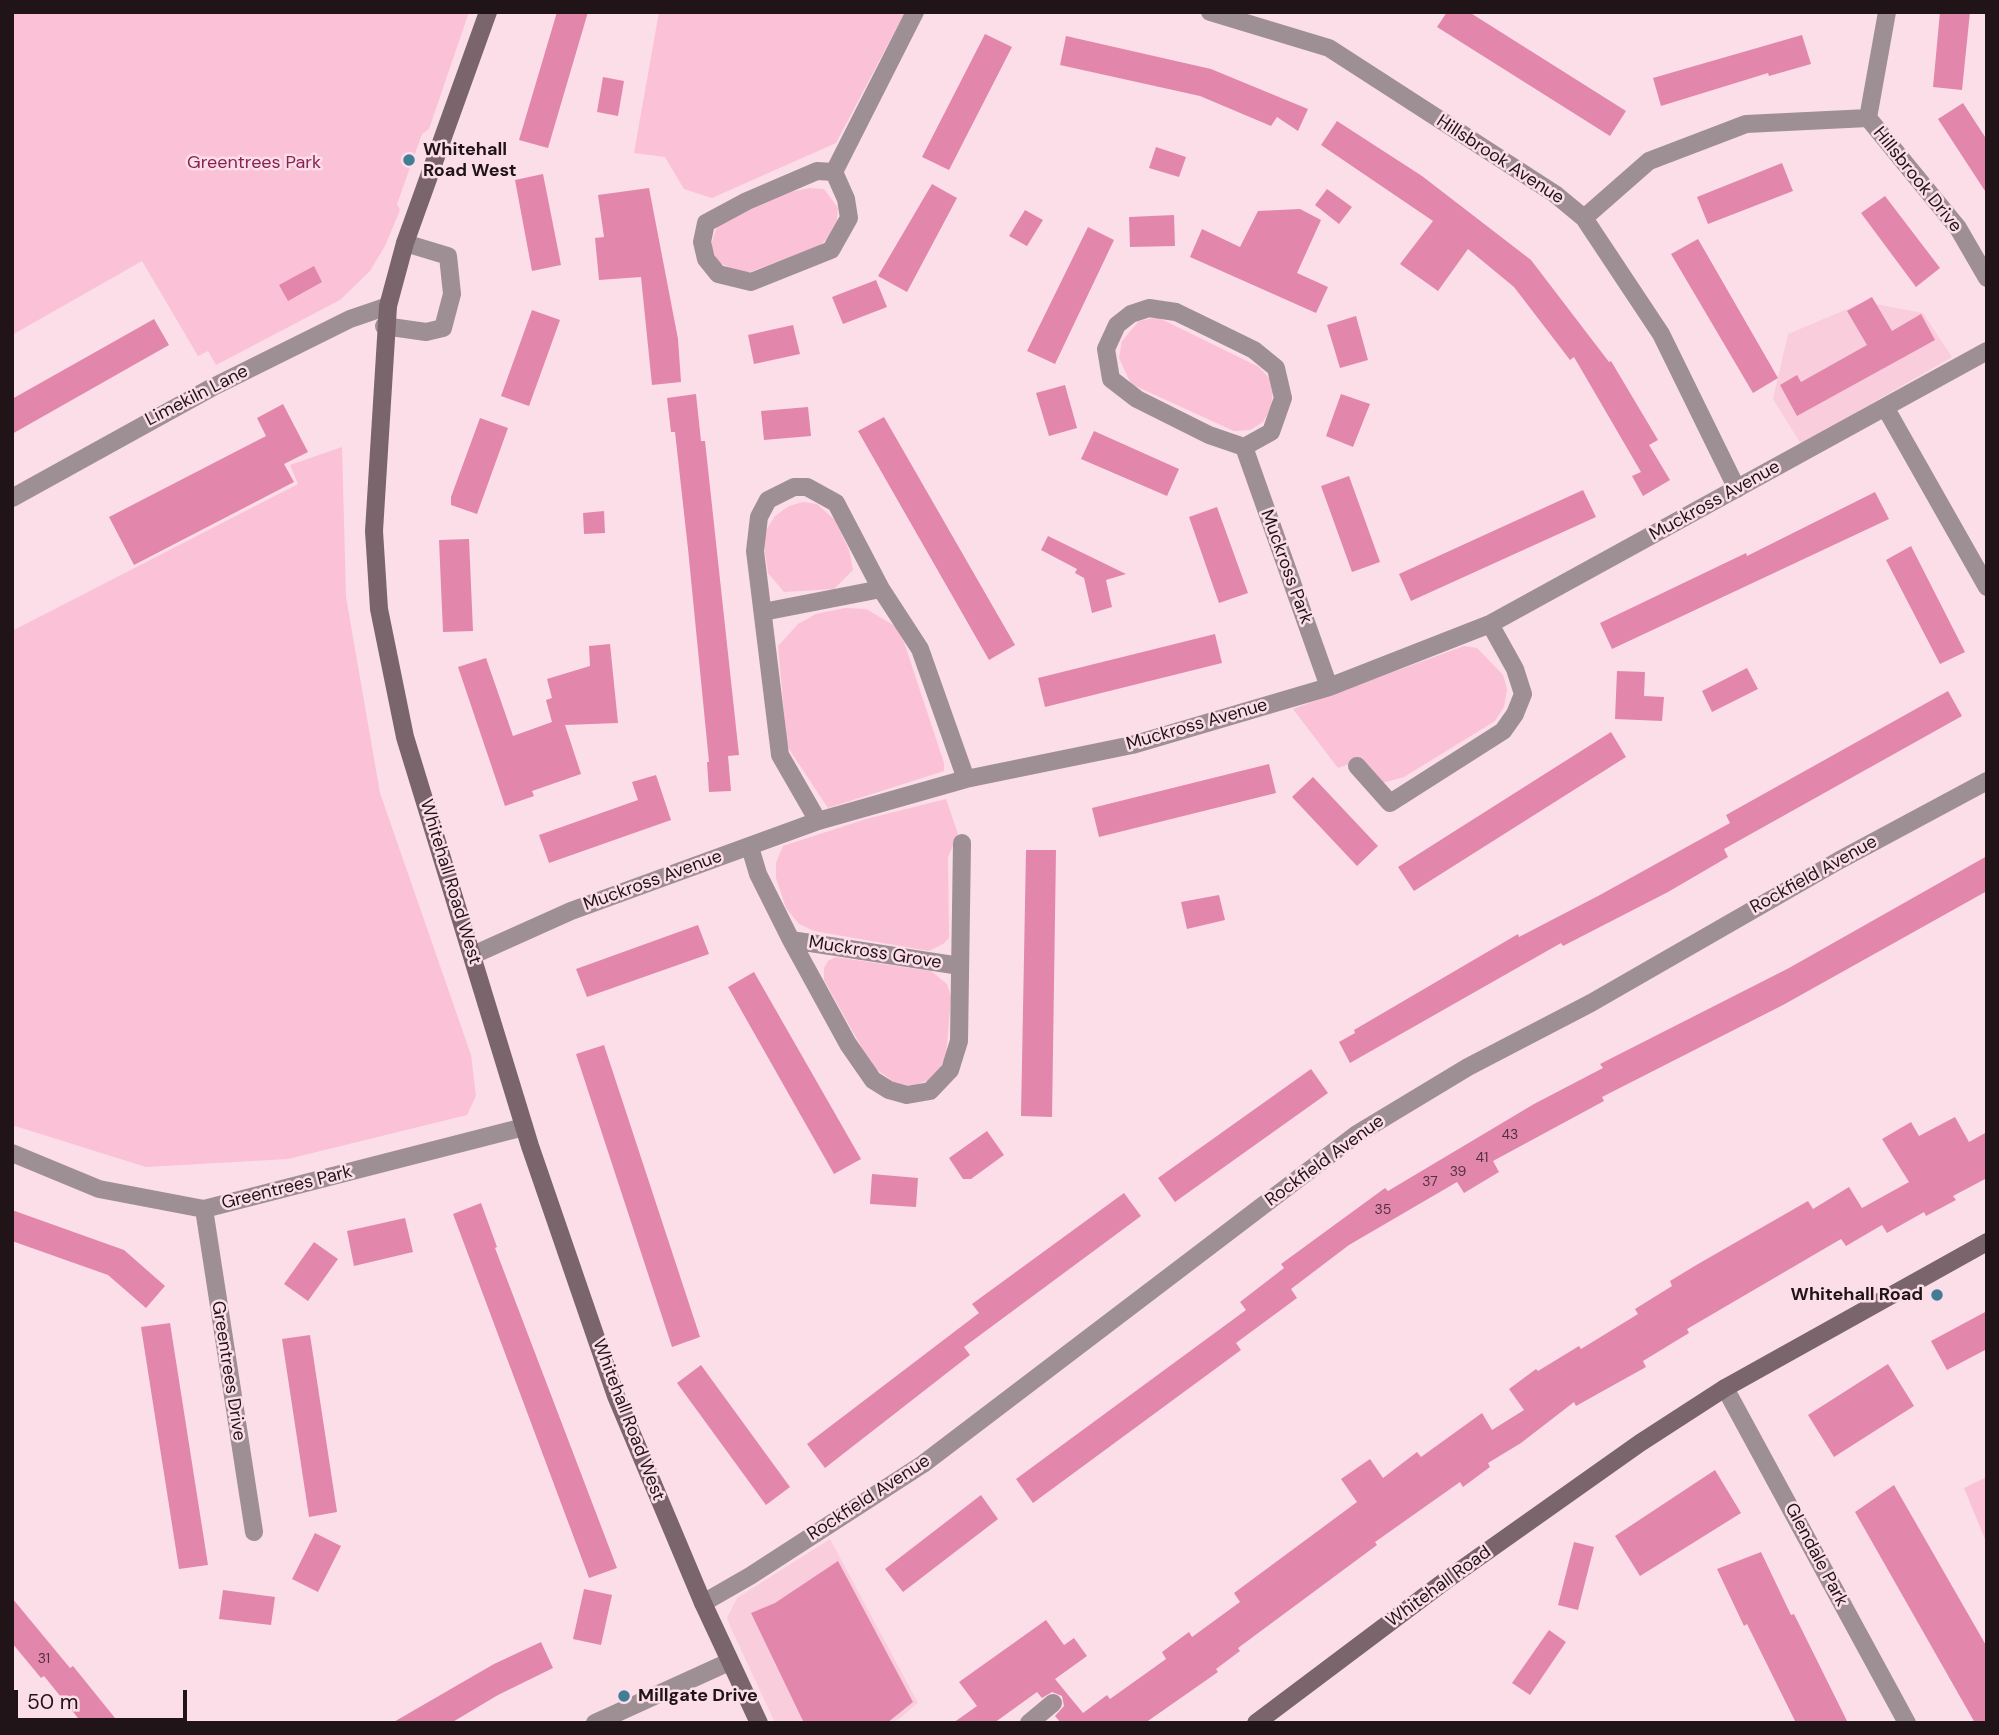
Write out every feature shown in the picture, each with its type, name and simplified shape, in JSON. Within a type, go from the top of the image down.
[{"type":"street","name":"Whitehall Road West","points":[[488,12],[405,243],[384,326],[374,531],[379,609],[405,737],[524,1127],[616,1396],[703,1603],[759,1723]]},
{"type":"street","points":[[834,172],[915,12]]},
{"type":"street","name":"Hillsbrook Avenue","points":[[1209,12],[1329,48],[1555,194],[1584,218],[1661,334],[1737,489]]},
{"type":"street","name":"Hillsbrook Drive","points":[[1887,12],[1868,118],[1958,228],[1987,278]]},
{"type":"street","name":"Hillsbrook Drive","points":[[1584,218],[1649,161],[1746,124],[1868,118]]},
{"type":"street","points":[[817,171],[834,172],[846,199],[849,218],[831,250],[751,282],[736,281],[718,274],[706,259],[702,242],[706,223],[747,201],[817,171]]},
{"type":"street","points":[[384,326],[426,332],[443,328],[452,294],[449,256],[405,243]]},
{"type":"street","name":"Limekiln Lane","points":[[12,498],[211,387],[350,319],[388,306]]},
{"type":"street","points":[[1149,308],[1176,312],[1254,349],[1276,368],[1283,398],[1271,432],[1244,447],[1209,435],[1138,399],[1111,379],[1106,349],[1117,325],[1131,314],[1149,308]]},
{"type":"street","name":"Muckross Avenue","points":[[473,955],[571,911],[818,821],[966,779],[1132,745],[1329,687],[1490,624],[1987,351]]},
{"type":"street","points":[[1885,407],[1987,587]]},
{"type":"street","name":"Muckross Park","points":[[1244,447],[1329,687]]},
{"type":"street","points":[[818,821],[779,755],[755,551],[759,517],[768,500],[794,487],[807,487],[836,503],[881,589],[920,649],[966,779]]},
{"type":"street","points":[[763,612],[881,589]]},
{"type":"street","points":[[1357,766],[1390,803],[1503,732],[1515,714],[1522,694],[1516,669],[1490,624]]},
{"type":"street","name":"Rockfield Avenue","points":[[703,1603],[750,1576],[923,1464],[1357,1134],[1468,1067],[1591,1003],[1838,860],[1987,781]]},
{"type":"street","name":"Muckross Grove","points":[[750,847],[758,874],[848,1044],[873,1080],[889,1090],[907,1095],[930,1091],[950,1070],[959,1041],[962,843]]},
{"type":"street","name":"Muckross Grove","points":[[791,940],[960,966]]},
{"type":"street","name":"Greentrees Park","points":[[12,1153],[99,1189],[204,1209],[524,1127]]},
{"type":"street","name":"Greentrees Drive","points":[[204,1209],[254,1532]]},
{"type":"street","name":"Whitehall Road","points":[[1256,1723],[1445,1581],[1640,1443],[1725,1388],[1987,1242]]},
{"type":"street","name":"Glendale Park","points":[[1725,1388],[1907,1723]]},
{"type":"street","points":[[595,1723],[729,1662]]},
{"type":"street","points":[[1032,1722],[1053,1703]]},
{"type":"shaded area","points":[[1864,302],[1923,313],[1952,357],[1801,444],[1773,399],[1788,334]]},
{"type":"shaded area","points":[[830,1539],[918,1703],[894,1723],[775,1723],[727,1618],[737,1598]]},
{"type":"green space","name":"Greentrees Park","points":[[12,12],[469,12],[429,129],[422,134],[397,204],[400,210],[385,246],[370,271],[340,300],[216,365],[208,351],[198,356],[142,261],[12,335]]},
{"type":"green space","points":[[659,12],[905,12],[836,143],[712,198],[684,189],[665,157],[634,153]]},
{"type":"green space","points":[[810,188],[824,189],[838,208],[836,231],[819,246],[750,272],[738,272],[718,262],[711,245],[716,229],[724,218],[790,192]]},
{"type":"green space","points":[[1157,317],[1259,367],[1270,379],[1273,391],[1271,408],[1263,422],[1250,430],[1234,431],[1131,384],[1119,358],[1122,341],[1139,321]]},
{"type":"green space","points":[[342,447],[346,597],[380,793],[471,1055],[476,1096],[467,1115],[288,1159],[146,1167],[12,1125],[12,631],[298,484],[290,465]]},
{"type":"green space","points":[[803,502],[817,504],[835,520],[849,550],[853,570],[834,589],[784,592],[768,573],[763,539],[767,529],[775,516],[789,506]]},
{"type":"green space","points":[[845,608],[866,609],[895,626],[904,642],[944,763],[944,771],[828,808],[787,746],[778,646],[798,624],[816,614]]},
{"type":"green space","points":[[1464,646],[1477,648],[1503,675],[1507,689],[1504,707],[1495,721],[1404,777],[1379,784],[1358,761],[1338,768],[1293,709]]},
{"type":"green space","points":[[946,799],[958,834],[948,857],[949,938],[943,944],[929,951],[814,931],[799,924],[786,908],[776,878],[776,863],[783,846],[866,819]]},
{"type":"green space","points":[[835,957],[931,971],[947,984],[951,997],[946,1056],[940,1068],[927,1081],[912,1086],[895,1083],[872,1066],[824,980],[824,968],[828,961]]},
{"type":"green space","points":[[1987,1477],[1987,1544],[1964,1488]]},
{"type":"building","points":[[557,12],[588,12],[548,148],[519,140]]},
{"type":"building","points":[[1447,12],[1469,12],[1626,111],[1610,136],[1437,27]]},
{"type":"building","points":[[1940,12],[1970,12],[1962,90],[1933,87]]},
{"type":"building","points":[[985,34],[1012,47],[949,170],[922,157]]},
{"type":"building","points":[[1802,35],[1811,64],[1769,76],[1768,73],[1661,106],[1653,78]]},
{"type":"building","points":[[1066,36],[1211,69],[1308,109],[1298,131],[1277,117],[1271,126],[1200,96],[1060,65]]},
{"type":"building","points":[[603,77],[624,81],[618,116],[597,112]]},
{"type":"building","points":[[1963,103],[1987,140],[1987,194],[1938,119]]},
{"type":"building","points":[[1337,121],[1422,176],[1531,260],[1609,362],[1611,361],[1658,440],[1649,445],[1670,480],[1643,496],[1632,476],[1641,472],[1574,357],[1570,360],[1514,287],[1468,249],[1438,291],[1400,264],[1433,221],[1321,145]]},
{"type":"building","points":[[1156,147],[1186,157],[1179,177],[1149,168]]},
{"type":"building","points":[[1782,163],[1793,191],[1708,224],[1697,197]]},
{"type":"building","points":[[543,174],[561,265],[532,271],[515,180]]},
{"type":"building","points":[[932,184],[957,198],[907,292],[878,276]]},
{"type":"building","points":[[649,188],[678,339],[681,382],[652,385],[641,277],[599,280],[595,238],[604,237],[598,195]]},
{"type":"building","points":[[1327,189],[1352,207],[1339,224],[1315,205]]},
{"type":"building","points":[[1885,196],[1940,268],[1916,287],[1861,213]]},
{"type":"building","points":[[1300,209],[1321,220],[1297,273],[1328,287],[1316,313],[1190,257],[1202,229],[1240,247],[1258,211]]},
{"type":"building","points":[[1025,210],[1043,220],[1027,246],[1009,236]]},
{"type":"building","points":[[1174,215],[1175,246],[1130,247],[1129,217]]},
{"type":"building","points":[[1088,227],[1114,240],[1055,364],[1027,351]]},
{"type":"building","points":[[1698,239],[1778,378],[1753,393],[1671,254]]},
{"type":"building","points":[[314,266],[322,282],[288,301],[279,285]]},
{"type":"building","points":[[876,280],[887,307],[843,324],[832,297]]},
{"type":"building","points":[[1872,297],[1892,331],[1921,314],[1935,340],[1797,416],[1780,385],[1797,375],[1801,382],[1867,345],[1847,311]]},
{"type":"building","points":[[532,310],[560,320],[529,406],[501,396]]},
{"type":"building","points":[[1356,316],[1368,360],[1340,368],[1327,325]]},
{"type":"building","points":[[154,319],[169,345],[12,434],[12,399]]},
{"type":"building","points":[[793,325],[800,354],[754,364],[748,335]]},
{"type":"building","points":[[1065,385],[1077,428],[1049,436],[1036,393]]},
{"type":"building","points":[[696,394],[701,441],[705,441],[739,755],[728,756],[731,791],[709,792],[709,762],[688,549],[675,432],[671,432],[667,398]]},
{"type":"building","points":[[1341,394],[1370,404],[1353,447],[1326,436]]},
{"type":"building","points":[[283,404],[308,452],[284,464],[294,482],[134,565],[109,517],[266,436],[257,418]]},
{"type":"building","points":[[808,407],[811,436],[764,440],[761,411]]},
{"type":"building","points":[[884,417],[1015,645],[989,660],[858,431]]},
{"type":"building","points":[[480,418],[508,428],[477,514],[451,505],[451,497]]},
{"type":"building","points":[[1094,431],[1179,469],[1167,496],[1081,459]]},
{"type":"building","points":[[1349,476],[1380,562],[1352,572],[1321,486]]},
{"type":"building","points":[[1583,490],[1596,517],[1411,601],[1399,574]]},
{"type":"building","points":[[1875,492],[1889,519],[1612,649],[1600,623],[1746,553],[1747,556]]},
{"type":"building","points":[[1217,507],[1248,593],[1219,603],[1189,517]]},
{"type":"building","points":[[604,511],[605,533],[584,534],[583,513]]},
{"type":"building","points":[[1048,536],[1126,574],[1106,580],[1112,607],[1092,613],[1084,578],[1075,573],[1077,569],[1041,550]]},
{"type":"building","points":[[469,539],[473,631],[443,632],[439,540]]},
{"type":"building","points":[[1911,546],[1965,652],[1940,664],[1886,560]]},
{"type":"building","points":[[1215,634],[1222,663],[1045,707],[1038,678]]},
{"type":"building","points":[[610,644],[618,723],[565,725],[581,774],[532,791],[534,796],[505,806],[458,667],[486,658],[513,736],[552,722],[546,700],[552,698],[547,679],[590,666],[589,646]]},
{"type":"building","points":[[1747,668],[1758,689],[1712,712],[1702,691]]},
{"type":"building","points":[[1617,671],[1645,672],[1644,696],[1664,697],[1662,721],[1615,719]]},
{"type":"building","points":[[1948,691],[1962,716],[1724,849],[1728,857],[1668,892],[1563,946],[1561,943],[1350,1063],[1339,1042],[1355,1033],[1354,1030],[1518,934],[1519,937],[1598,896],[1730,823],[1726,815]]},
{"type":"building","points":[[1611,732],[1626,757],[1414,891],[1398,867]]},
{"type":"building","points":[[1269,764],[1276,793],[1099,837],[1092,808]]},
{"type":"building","points":[[656,775],[671,820],[549,863],[539,835],[638,800],[632,782]]},
{"type":"building","points":[[1313,777],[1378,846],[1357,866],[1292,797]]},
{"type":"building","points":[[1026,850],[1056,850],[1052,1117],[1021,1116]]},
{"type":"building","points":[[1987,856],[1987,891],[1783,1005],[1602,1097],[1604,1101],[1493,1161],[1499,1172],[1464,1193],[1457,1182],[1349,1245],[1291,1289],[1297,1298],[1236,1343],[1241,1350],[1033,1503],[1016,1479],[1246,1310],[1240,1302],[1284,1268],[1281,1264],[1385,1188],[1388,1191],[1534,1104],[1603,1068],[1600,1064],[1789,968]]},
{"type":"building","points":[[1219,895],[1225,920],[1187,929],[1181,902]]},
{"type":"building","points":[[698,925],[709,954],[587,997],[576,969]]},
{"type":"building","points":[[754,972],[861,1159],[834,1174],[728,987]]},
{"type":"building","points":[[604,1045],[700,1337],[672,1347],[576,1054]]},
{"type":"building","points":[[1311,1069],[1328,1093],[1175,1202],[1158,1178]]},
{"type":"building","points":[[1955,1117],[1969,1142],[1987,1132],[1987,1178],[1953,1196],[1956,1200],[1926,1216],[1924,1212],[1887,1233],[1882,1225],[1846,1246],[1841,1239],[1687,1329],[1689,1333],[1643,1361],[1646,1367],[1576,1406],[1574,1402],[1521,1443],[1488,1463],[1490,1467],[1463,1487],[1460,1482],[1375,1542],[1377,1545],[1238,1648],[1240,1651],[1216,1669],[1218,1672],[1145,1723],[1061,1723],[1055,1716],[1064,1706],[1062,1696],[1052,1692],[1042,1698],[1037,1692],[994,1723],[953,1723],[977,1706],[959,1682],[1046,1620],[1064,1645],[1074,1638],[1087,1656],[1055,1679],[1083,1713],[1107,1695],[1110,1699],[1166,1659],[1162,1652],[1189,1632],[1192,1637],[1240,1602],[1234,1593],[1357,1502],[1341,1479],[1370,1459],[1383,1478],[1417,1452],[1421,1457],[1482,1413],[1492,1430],[1524,1410],[1509,1389],[1536,1369],[1538,1371],[1579,1346],[1581,1349],[1638,1314],[1635,1309],[1672,1286],[1670,1281],[1698,1264],[1808,1201],[1813,1209],[1849,1187],[1862,1208],[1909,1182],[1882,1139],[1911,1122],[1919,1136]]},
{"type":"building","points":[[987,1131],[1004,1155],[971,1179],[963,1179],[949,1158]]},
{"type":"building","points":[[872,1174],[918,1178],[916,1207],[870,1204]]},
{"type":"building","points":[[1124,1193],[1141,1216],[964,1347],[970,1355],[825,1468],[807,1444],[979,1313],[972,1304]]},
{"type":"building","points":[[481,1203],[497,1247],[495,1248],[617,1568],[589,1578],[453,1214]]},
{"type":"building","points":[[12,1210],[124,1250],[165,1286],[146,1308],[108,1275],[12,1241]]},
{"type":"building","points":[[405,1218],[413,1252],[354,1266],[347,1231]]},
{"type":"building","points":[[314,1242],[338,1259],[308,1301],[284,1284]]},
{"type":"building","points":[[1987,1311],[1987,1349],[1947,1370],[1931,1341]]},
{"type":"building","points":[[170,1323],[208,1565],[179,1569],[141,1327]]},
{"type":"building","points":[[310,1335],[337,1512],[309,1517],[282,1339]]},
{"type":"building","points":[[1888,1364],[1914,1406],[1834,1457],[1808,1415]]},
{"type":"building","points":[[701,1365],[790,1487],[766,1505],[677,1383]]},
{"type":"building","points":[[1715,1470],[1741,1513],[1640,1576],[1615,1536]]},
{"type":"building","points":[[1894,1485],[1987,1647],[1987,1723],[1975,1723],[1855,1512]]},
{"type":"building","points":[[981,1495],[998,1519],[903,1592],[885,1569]]},
{"type":"building","points":[[315,1533],[341,1546],[318,1592],[292,1579]]},
{"type":"building","points":[[1574,1542],[1594,1547],[1578,1610],[1558,1605]]},
{"type":"building","points":[[1761,1552],[1848,1723],[1796,1723],[1747,1624],[1744,1626],[1717,1569]]},
{"type":"building","points":[[838,1561],[913,1702],[887,1723],[804,1723],[751,1613],[775,1603]]},
{"type":"building","points":[[584,1589],[612,1595],[601,1645],[573,1639]]},
{"type":"building","points":[[223,1590],[275,1597],[271,1625],[219,1619]]},
{"type":"building","points":[[12,1598],[70,1668],[73,1666],[119,1723],[82,1723],[44,1676],[41,1678],[12,1643]]},
{"type":"building","points":[[1549,1630],[1566,1642],[1530,1695],[1512,1683]]},
{"type":"building","points":[[541,1642],[553,1668],[498,1695],[451,1723],[392,1723],[494,1664]]},
{"type":"place","name":"Whitehall Road West","points":[[409,160]]},
{"type":"place","name":"Whitehall Road","points":[[1937,1295]]},
{"type":"place","name":"Millgate Drive","points":[[624,1696]]}]
